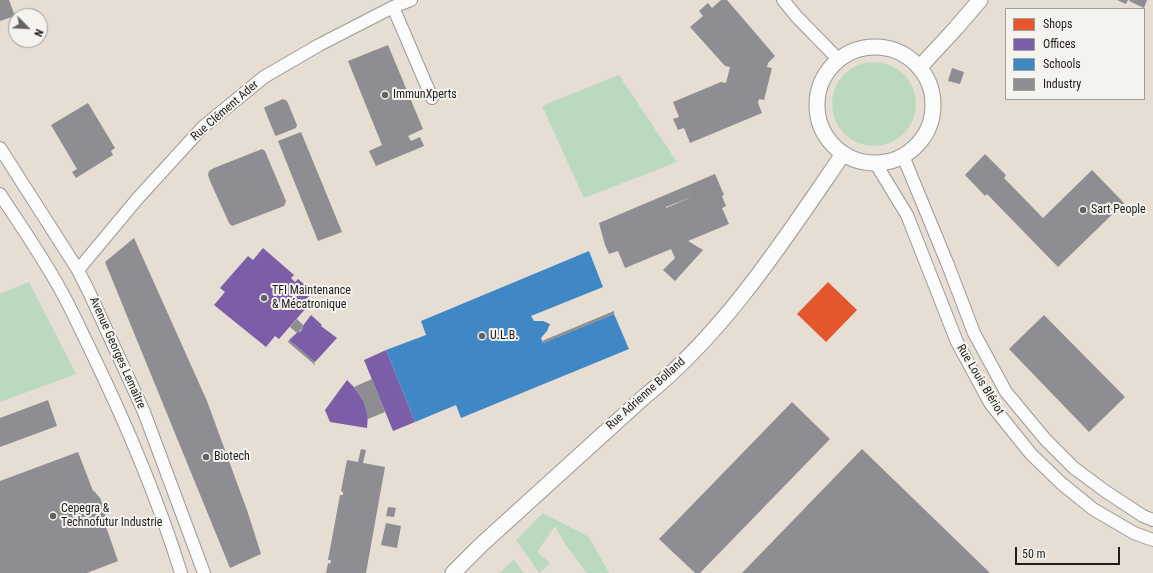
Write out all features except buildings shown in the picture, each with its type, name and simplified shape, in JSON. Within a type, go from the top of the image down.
[{"type":"street","name":"Rue Clément Ader","points":[[78,270],[138,198],[203,128],[264,77],[319,45],[411,0]]},
{"type":"street","points":[[783,0],[797,17],[838,59]]},
{"type":"street","points":[[920,67],[980,0]]},
{"type":"street","points":[[394,7],[432,98]]},
{"type":"street","points":[[871,46],[882,47],[893,49],[905,54],[920,67],[928,82],[933,98],[932,115],[927,132],[917,146],[903,156],[890,162],[876,164],[858,162],[843,154],[829,142],[820,126],[816,108],[818,89],[826,72],[838,59],[852,50],[871,46]]},
{"type":"street","name":"Avenue Georges Lemaître","points":[[0,148],[78,270],[90,294],[144,412],[204,573]]},
{"type":"street","name":"Rue Adrienne Bolland","points":[[453,573],[481,545],[644,397],[669,377],[732,310],[843,154]]},
{"type":"street","name":"Rue Louis Blériot","points":[[903,156],[974,332],[1006,392],[1044,438],[1074,468],[1105,492],[1143,516],[1153,520]]},
{"type":"street","name":"Rue Louis Blériot","points":[[876,164],[907,215],[957,342],[990,403],[1030,454],[1061,483],[1093,509],[1134,533],[1153,540]]},
{"type":"street","name":"Avenue Georges Lemaître","points":[[0,194],[60,288],[111,393],[133,442],[174,549],[181,573]]},
{"type":"shaded area","points":[[0,0],[1153,0],[1153,573],[0,573]]},
{"type":"green space","points":[[874,62],[882,63],[897,69],[909,81],[915,96],[915,112],[909,127],[897,139],[882,145],[874,146],[866,145],[851,139],[839,127],[833,112],[832,104],[833,96],[839,81],[851,69],[866,63]]},
{"type":"green space","points":[[619,75],[677,162],[584,198],[542,106]]},
{"type":"green space","points":[[29,282],[76,374],[0,402],[0,294]]},
{"type":"green space","points":[[543,513],[589,537],[609,573],[587,573],[565,544],[555,526],[537,552],[550,563],[539,573],[516,540]]},
{"type":"green space","points":[[514,560],[524,573],[499,573]]},
{"type":"place","name":"ImmunXperts","points":[[385,95]]},
{"type":"place","name":"Sart People","points":[[1083,210]]},
{"type":"place","name":"TFI Maintenance & Mécatronique","points":[[264,298]]},
{"type":"place","name":"U.L.B.","points":[[482,336]]},
{"type":"place","name":"Biotech","points":[[206,457]]},
{"type":"place","name":"Cepegra & Technofutur Industrie","points":[[53,516]]}]
